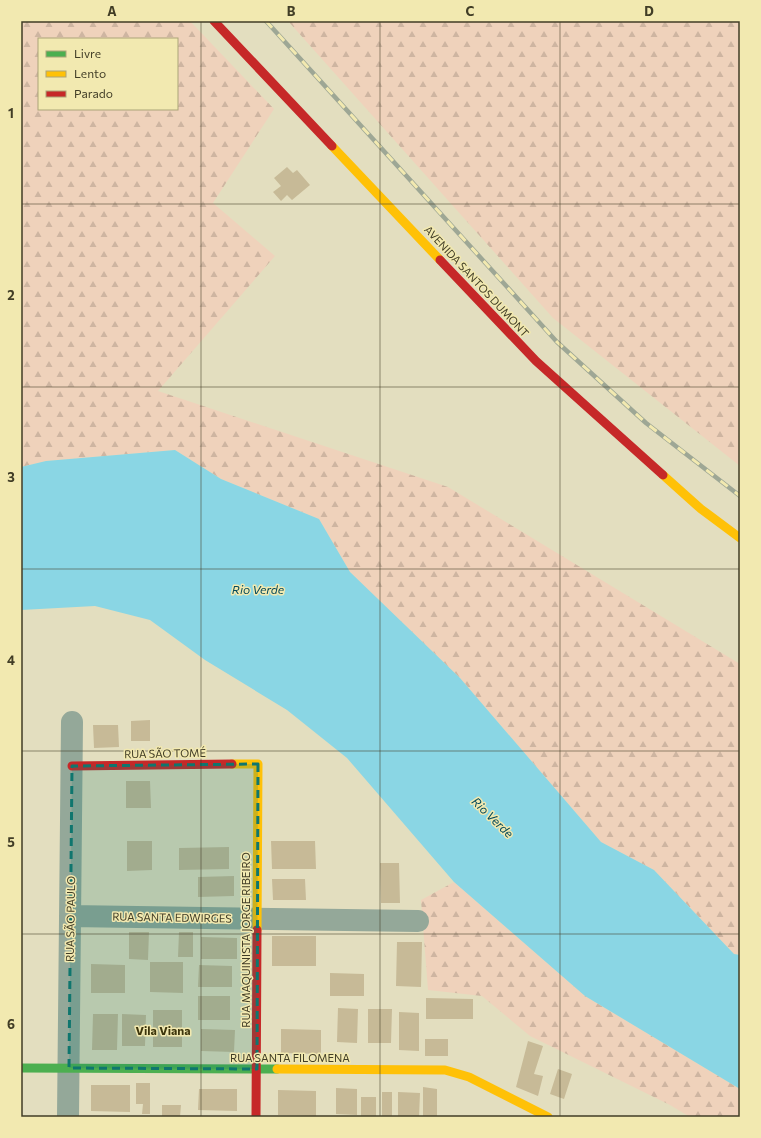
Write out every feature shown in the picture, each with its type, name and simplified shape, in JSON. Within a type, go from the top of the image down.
[{"type":"street","name":"AVENIDA SANTOS DUMONT","points":[[214,21],[536,361],[701,509],[740,538]]},
{"type":"street","name":"RUA SÃO PAULO","points":[[68,1117],[72,722]]},
{"type":"street","name":"RUA SÃO TOMÉ","points":[[72,766],[258,764]]},
{"type":"street","name":"RUA MAQUINISTA JORGE RIBEIRO","points":[[256,1117],[258,764]]},
{"type":"street","name":"RUA SANTA EDWIRGES","points":[[70,916],[418,921]]},
{"type":"street","name":"RUA SANTA FILOMENA","points":[[21,1068],[445,1070],[469,1077],[548,1117]]},
{"type":"highlighted area","points":[[258,764],[257,1069],[69,1068],[72,766]]},
{"type":"green space","points":[[21,21],[190,21],[274,109],[213,203],[275,256],[158,391],[448,487],[740,664],[740,955],[734,954],[654,870],[601,842],[460,678],[350,572],[319,519],[221,479],[175,450],[46,461],[21,467]]},
{"type":"green space","points":[[288,21],[740,21],[740,466],[553,318]]},
{"type":"green space","points":[[454,882],[585,996],[740,1089],[740,1117],[690,1117],[670,1105],[530,1036],[482,996],[428,990],[421,900]]},
{"type":"water","name":"Rio Verde","points":[[175,450],[221,479],[319,519],[350,572],[460,678],[601,842],[654,870],[734,954],[740,955],[740,1089],[585,996],[454,882],[347,758],[287,710],[205,660],[150,620],[95,606],[21,610],[21,467],[46,461]]},
{"type":"building","points":[[287,167],[293,173],[297,170],[310,185],[292,200],[287,195],[281,201],[273,192],[281,186],[274,178]]},
{"type":"building","points":[[150,720],[150,741],[131,741],[131,721]]},
{"type":"building","points":[[93,725],[118,725],[119,747],[94,748]]},
{"type":"building","points":[[126,781],[150,781],[151,808],[126,808]]},
{"type":"building","points":[[127,841],[152,841],[152,870],[127,871]]},
{"type":"building","points":[[271,841],[315,841],[316,869],[272,869]]},
{"type":"building","points":[[229,847],[229,869],[179,870],[179,848]]},
{"type":"building","points":[[380,863],[399,863],[400,903],[381,903]]},
{"type":"building","points":[[234,876],[234,896],[198,897],[198,877]]},
{"type":"building","points":[[272,879],[305,879],[306,900],[273,900]]},
{"type":"building","points":[[129,932],[149,932],[148,960],[129,959]]},
{"type":"building","points":[[179,932],[193,932],[193,957],[178,957]]},
{"type":"building","points":[[272,936],[316,936],[316,966],[272,966]]},
{"type":"building","points":[[201,937],[237,938],[237,959],[201,959]]},
{"type":"building","points":[[397,942],[422,942],[421,987],[396,986]]},
{"type":"building","points":[[150,962],[183,962],[183,993],[150,992]]},
{"type":"building","points":[[91,964],[125,965],[125,993],[91,993]]},
{"type":"building","points":[[199,965],[232,966],[232,987],[198,987]]},
{"type":"building","points":[[330,973],[364,974],[364,996],[330,996]]},
{"type":"building","points":[[198,996],[230,996],[230,1020],[198,1020]]},
{"type":"building","points":[[426,998],[473,999],[473,1019],[426,1019]]},
{"type":"building","points":[[338,1008],[358,1009],[357,1043],[337,1042]]},
{"type":"building","points":[[368,1009],[392,1009],[391,1043],[368,1043]]},
{"type":"building","points":[[153,1010],[182,1010],[182,1047],[153,1047]]},
{"type":"building","points":[[399,1012],[419,1013],[419,1051],[399,1050]]},
{"type":"building","points":[[93,1014],[118,1014],[117,1050],[92,1050]]},
{"type":"building","points":[[122,1014],[146,1015],[145,1046],[122,1046]]},
{"type":"building","points":[[201,1029],[235,1030],[234,1052],[201,1051]]},
{"type":"building","points":[[281,1029],[321,1030],[321,1054],[281,1053]]},
{"type":"building","points":[[425,1039],[448,1039],[448,1056],[425,1056]]},
{"type":"building","points":[[528,1041],[543,1046],[534,1074],[543,1076],[538,1096],[516,1087]]},
{"type":"building","points":[[558,1069],[572,1074],[564,1099],[550,1094]]},
{"type":"building","points":[[136,1083],[150,1083],[150,1114],[142,1114],[143,1104],[136,1104]]},
{"type":"building","points":[[91,1085],[130,1085],[130,1112],[91,1111]]},
{"type":"building","points":[[423,1087],[437,1089],[437,1117],[423,1117]]},
{"type":"building","points":[[336,1088],[357,1089],[357,1115],[336,1114]]},
{"type":"building","points":[[199,1089],[237,1089],[237,1111],[198,1110]]},
{"type":"building","points":[[278,1090],[316,1091],[316,1116],[278,1115]]},
{"type":"building","points":[[382,1092],[392,1092],[392,1117],[382,1117]]},
{"type":"building","points":[[398,1092],[420,1093],[419,1117],[398,1117]]},
{"type":"building","points":[[361,1097],[376,1097],[376,1117],[361,1117]]},
{"type":"building","points":[[162,1105],[181,1105],[180,1117],[162,1117]]},
{"type":"railway","points":[[266,21],[557,342],[646,423],[740,496]]},
{"type":"traffic: fast","points":[[21,1068],[277,1069]]},
{"type":"traffic: slow","points":[[332,146],[440,260]]},
{"type":"traffic: slow","points":[[663,475],[701,509],[740,538]]},
{"type":"traffic: slow","points":[[232,764],[258,764],[257,930]]},
{"type":"traffic: slow","points":[[277,1069],[445,1070],[469,1077],[548,1117]]},
{"type":"traffic: jam","points":[[214,21],[332,146]]},
{"type":"traffic: jam","points":[[440,260],[536,361],[663,475]]},
{"type":"traffic: jam","points":[[72,766],[232,764]]},
{"type":"traffic: jam","points":[[256,1117],[257,930]]},
{"type":"district","name":"Vila Viana","points":[[163,1030]]}]
